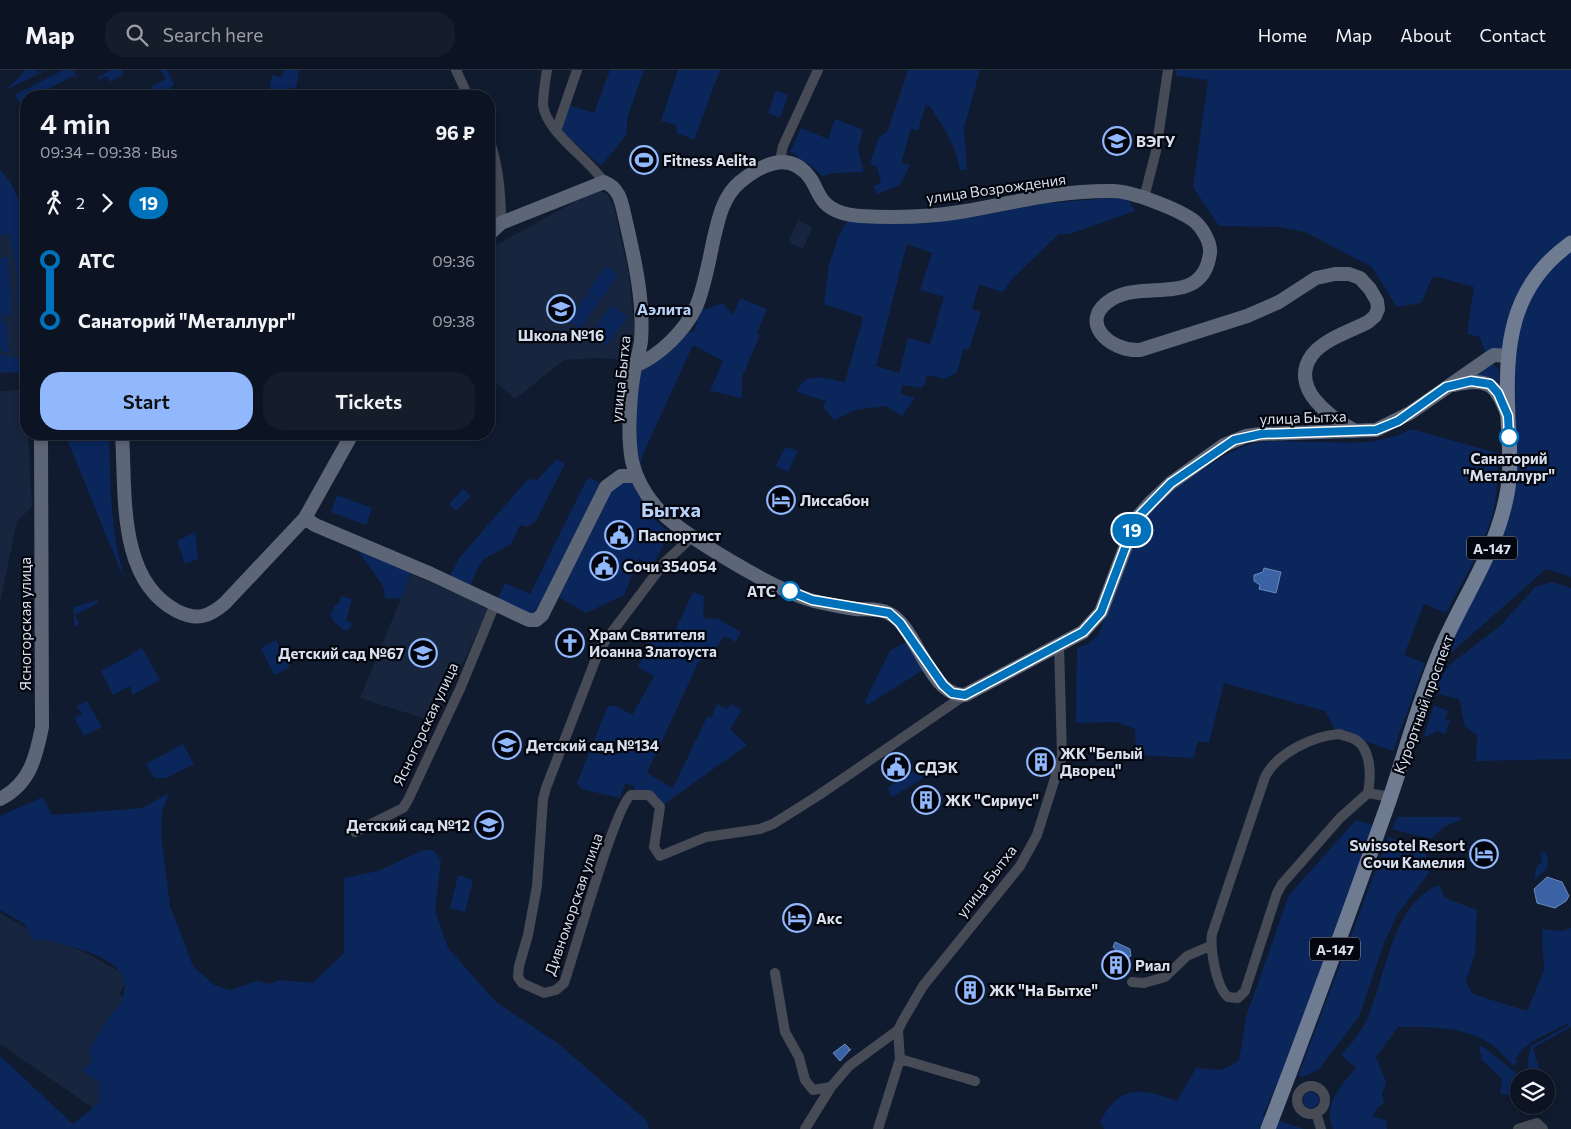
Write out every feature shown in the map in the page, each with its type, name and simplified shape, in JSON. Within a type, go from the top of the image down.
[{"type":"main road","name":"Курортный проспект","points":[[1272,1126],[1291,1090],[1440,652],[1492,548],[1499,529],[1509,478],[1508,356],[1511,331],[1530,283],[1550,259],[1571,242]]},
{"type":"street","points":[[456,70],[465,90]]},
{"type":"street","name":"улица Бытха","points":[[546,70],[544,96],[546,116],[556,130],[594,168],[604,182],[614,188],[622,202],[637,269],[641,300],[641,339],[635,366],[630,438],[637,476],[645,494],[670,520],[693,536],[774,584],[812,600],[889,613],[900,623],[943,685],[952,693],[965,695],[1083,632],[1101,612],[1136,519],[1171,483],[1234,440],[1261,434],[1312,434],[1376,430],[1398,421],[1489,358],[1508,356]]},
{"type":"street","points":[[556,130],[577,70]]},
{"type":"street","points":[[635,366],[658,354],[678,332],[696,307],[716,223],[733,188],[753,173],[780,160],[783,146],[818,70]]},
{"type":"street","points":[[1144,198],[1156,151],[1168,70]]},
{"type":"street","name":"улица Возрождения","points":[[780,160],[804,171],[823,201],[832,208],[851,216],[911,216],[964,211],[1042,195],[1110,190],[1127,191],[1194,221],[1205,234],[1211,249],[1208,264],[1196,282],[1187,287],[1126,292],[1112,299],[1098,314],[1097,324],[1104,339],[1128,351],[1140,350],[1247,316],[1279,302],[1316,278],[1335,274],[1349,274],[1360,278],[1370,289],[1377,301],[1378,309],[1375,316],[1368,322],[1328,343],[1313,354],[1307,364],[1306,374],[1308,386],[1317,403],[1334,419],[1355,431]]},
{"type":"street","points":[[495,163],[500,194],[501,223]]},
{"type":"street","points":[[495,228],[501,223],[604,182]]},
{"type":"street","points":[[1446,387],[1471,381],[1490,384],[1498,393],[1508,416]]},
{"type":"street","points":[[1312,434],[1322,426],[1317,403]]},
{"type":"street","name":"Ясногорская улица","points":[[0,799],[20,785],[30,771],[37,755],[42,727],[41,440]]},
{"type":"street","points":[[122,440],[129,534],[134,562],[144,583],[153,595],[165,605],[183,614],[198,618],[212,614],[305,518],[349,440]]},
{"type":"street","points":[[305,518],[314,525],[529,620],[536,620],[542,616],[606,487],[621,476],[637,476]]},
{"type":"street","name":"Дивноморская улица","points":[[693,536],[664,563],[600,648],[561,746],[543,799],[537,886],[528,935],[519,966],[518,977],[522,983],[544,993],[556,990],[564,983],[616,822],[624,801],[630,795],[649,795],[660,807],[654,847],[660,856],[706,837],[760,829],[816,797],[965,695]]},
{"type":"street","name":"Ясногорская улица","points":[[354,832],[403,808],[408,800],[460,689],[495,604]]},
{"type":"street","name":"улица Бытха","points":[[898,1030],[923,986],[1020,866],[1037,835],[1062,756],[1060,645]]},
{"type":"street","name":"Курортный проспект","points":[[1210,946],[1212,934],[1259,794],[1269,770],[1276,762],[1320,736],[1339,734],[1355,739],[1364,749],[1371,772],[1368,793]]},
{"type":"street","points":[[1132,982],[1144,983],[1165,977],[1187,956],[1210,946],[1224,993],[1238,998],[1245,991],[1282,884],[1340,818],[1368,793],[1390,797]]},
{"type":"street","points":[[775,973],[785,1032],[799,1056],[805,1080],[813,1090],[831,1087]]},
{"type":"street","points":[[878,1129],[900,1059],[898,1030]]},
{"type":"street","points":[[805,1129],[831,1087],[849,1066],[898,1030]]},
{"type":"street","points":[[900,1059],[975,1081]]},
{"type":"street","points":[[1309,1086],[1320,1089],[1324,1095],[1325,1102],[1322,1109],[1316,1114],[1302,1111],[1291,1090],[1309,1086]]},
{"type":"street","points":[[1316,1114],[1321,1129]]},
{"type":"street","points":[[1518,1129],[1537,1123],[1543,1129]]},
{"type":"shaded area","points":[[26,70],[37,70],[36,73],[46,70],[6,90]]},
{"type":"shaded area","points":[[63,70],[73,70],[77,78],[73,76],[46,90],[25,90]]},
{"type":"shaded area","points":[[111,70],[122,70],[124,74],[110,82],[107,76],[99,80],[98,77]]},
{"type":"shaded area","points":[[161,70],[167,70],[174,84],[168,90],[154,90],[152,86],[166,79]]},
{"type":"shaded area","points":[[284,70],[299,70],[296,89],[287,87],[286,90],[269,90],[272,75],[282,77]]},
{"type":"shaded area","points":[[610,70],[644,70],[627,119],[627,134],[601,166],[557,127],[564,104],[594,113]]},
{"type":"shaded area","points":[[678,70],[720,70],[694,140],[677,133],[676,125],[661,121]]},
{"type":"shaded area","points":[[908,70],[980,70],[964,128],[967,170],[960,170],[956,153],[949,137],[930,107],[926,104],[918,131],[911,129],[901,163],[910,165],[900,185],[877,194],[873,186],[881,183],[877,167],[870,164],[879,137],[888,131]]},
{"type":"shaded area","points":[[1176,70],[1571,70],[1571,239],[1541,264],[1505,351],[1486,355],[1480,337],[1467,334],[1474,287],[1433,276],[1421,303],[1397,307],[1372,267],[1305,232],[1279,227],[1219,226],[1193,187],[1208,80],[1176,76]]},
{"type":"shaded area","points":[[776,91],[788,95],[780,118],[768,113]]},
{"type":"shaded area","points":[[20,92],[20,104],[15,95]]},
{"type":"shaded area","points":[[835,119],[863,130],[858,150],[864,172],[834,173],[822,176],[808,163],[796,159],[798,155],[790,152],[801,128],[828,139]]},
{"type":"shaded area","points":[[0,169],[12,185],[20,208],[20,345],[16,263],[9,235],[0,235]]},
{"type":"shaded area","points":[[0,172],[16,198],[20,220],[20,372],[0,373]]},
{"type":"shaded area","name":"Школа №16","points":[[598,189],[608,195],[614,207],[629,275],[636,344],[629,360],[597,358],[564,360],[515,399],[495,381],[495,248],[498,244]]},
{"type":"shaded area","points":[[1121,197],[1129,201],[1135,211],[1070,234],[1059,234],[1013,278],[1003,292],[979,285],[972,309],[981,312],[969,350],[964,348],[957,372],[945,379],[927,375],[925,384],[921,388],[902,385],[901,394],[915,398],[902,416],[886,406],[855,410],[834,420],[823,407],[826,401],[797,392],[805,380],[811,378],[824,378],[845,382],[863,317],[824,304],[829,265],[839,235],[848,220]],"holes":[[[907,244],[932,253],[920,290],[944,297],[930,344],[908,338],[899,373],[876,366]]]},
{"type":"shaded area","points":[[798,220],[812,227],[803,249],[788,242]]},
{"type":"shaded area","points":[[1571,247],[1571,577],[1546,569],[1436,666],[1501,534],[1517,475],[1514,335],[1529,291]]},
{"type":"shaded area","points":[[8,257],[12,314],[4,315],[4,319],[0,319],[0,258]]},
{"type":"shaded area","points":[[606,266],[618,275],[600,301],[587,292]]},
{"type":"shaded area","points":[[587,294],[599,302],[580,329],[568,320]]},
{"type":"shaded area","points":[[740,298],[767,309],[757,333],[760,335],[742,377],[742,398],[710,391],[723,361],[693,345],[643,454],[637,476],[635,366],[678,332],[694,332],[701,308],[707,309],[723,303],[733,315]]},
{"type":"shaded area","points":[[612,305],[627,317],[606,346],[590,334]]},
{"type":"shaded area","points":[[0,321],[6,321],[9,353],[4,352],[0,348]]},
{"type":"shaded area","points":[[0,355],[20,358],[20,373],[0,372]]},
{"type":"shaded area","points":[[1491,362],[1499,370],[1499,389],[1464,379]]},
{"type":"shaded area","points":[[20,390],[20,440],[28,440],[32,507],[17,521],[0,603],[0,391]]},
{"type":"shaded area","points":[[1411,429],[1497,453],[1497,485],[1492,517],[1475,560],[1446,613],[1424,604],[1404,655],[1425,663],[1393,751],[1335,730],[1325,711],[1224,683],[1209,743],[1198,741],[1194,758],[1136,755],[1135,729],[1116,722],[1076,723],[1077,648],[1088,644],[1099,634],[1131,542],[1145,518],[1157,505],[1189,478],[1207,466],[1225,455],[1255,443],[1274,441],[1373,441],[1386,439]]},
{"type":"shaded area","points":[[67,440],[109,440],[113,525],[125,578]]},
{"type":"shaded area","points":[[785,447],[798,451],[788,472],[776,466]]},
{"type":"shaded area","points":[[557,459],[565,464],[536,521],[527,527],[520,525],[511,544],[484,559],[477,569],[468,591],[447,581],[460,557],[528,479],[537,480]]},
{"type":"shaded area","points":[[591,478],[606,487],[543,612],[535,609],[529,620],[495,604],[505,583],[530,594],[586,481]]},
{"type":"shaded area","points":[[632,481],[647,509],[657,522],[670,532],[653,565],[639,559],[624,595],[586,613],[559,597],[610,492],[623,482]]},
{"type":"shaded area","points":[[463,489],[471,496],[456,511],[449,504]]},
{"type":"shaded area","points":[[337,495],[372,508],[366,525],[331,512]]},
{"type":"shaded area","points":[[195,532],[198,559],[185,564],[177,541]]},
{"type":"shaded area","points":[[355,547],[412,570],[401,599],[385,598],[383,586]]},
{"type":"shaded area","points":[[1264,568],[1281,572],[1276,593],[1259,589],[1260,585],[1254,581],[1254,575],[1263,572]]},
{"type":"shaded area","name":"Детский сад №67","points":[[411,574],[489,608],[435,722],[360,698]]},
{"type":"shaded area","points":[[1552,582],[1571,588],[1571,759],[1476,761],[1477,736],[1465,726],[1459,699],[1438,694],[1437,684],[1449,665],[1499,627],[1535,587]]},
{"type":"shaded area","points":[[693,592],[704,596],[703,618],[718,619],[741,632],[736,642],[724,636],[717,647],[698,663],[647,773],[673,788],[707,717],[711,718],[717,704],[727,709],[730,704],[742,710],[730,729],[747,745],[660,807],[636,794],[633,785],[625,784],[620,798],[581,789],[577,783],[608,706],[616,706],[632,715],[654,676],[638,667],[654,628],[672,637]]},
{"type":"shaded area","points":[[341,596],[352,599],[346,621],[352,623],[351,628],[345,631],[333,621],[330,614],[334,609],[333,607],[339,603]]},
{"type":"shaded area","points":[[97,600],[98,603],[75,615],[79,624],[74,627],[74,607]]},
{"type":"shaded area","points":[[911,639],[928,667],[867,705],[865,701],[890,651]]},
{"type":"shaded area","points":[[276,640],[290,667],[274,675],[261,648]]},
{"type":"shaded area","points":[[142,648],[160,680],[132,695],[130,686],[113,695],[101,671],[131,655],[146,683],[131,654]]},
{"type":"shaded area","points":[[87,701],[102,727],[84,736],[74,718],[82,714],[77,706]]},
{"type":"shaded area","points":[[1434,705],[1448,711],[1445,719],[1450,720],[1445,734],[1437,731],[1426,737],[1424,736]]},
{"type":"shaded area","points":[[183,744],[194,764],[166,778],[154,778],[146,764]]},
{"type":"shaded area","points":[[918,769],[924,778],[892,797],[887,788]]},
{"type":"shaded area","points":[[169,793],[162,812],[161,835],[170,906],[193,966],[214,985],[230,990],[257,981],[269,984],[280,980],[313,983],[344,953],[344,878],[378,871],[423,850],[433,850],[441,860],[435,910],[448,948],[496,1002],[560,1045],[646,1120],[649,1129],[0,1129],[0,1056],[73,1124],[100,1102],[99,1082],[82,1071],[92,1062],[89,1050],[106,1021],[120,1004],[125,987],[122,974],[113,965],[85,951],[42,939],[37,941],[31,938],[25,924],[0,910],[0,816],[43,797],[52,815],[142,808]]},
{"type":"shaded area","points":[[1397,817],[1461,817],[1460,820],[1444,827],[1430,839],[1392,829]]},
{"type":"shaded area","points":[[1356,820],[1375,826],[1299,1035],[1263,1115],[1304,1129],[1104,1129],[1100,1122],[1115,1101],[1124,1095],[1132,1092],[1153,1093],[1177,1101],[1196,1068],[1221,1070],[1239,1061],[1246,1017],[1289,895]]},
{"type":"shaded area","points":[[1388,837],[1426,851],[1429,873],[1397,915],[1384,943],[1359,1017],[1318,1070],[1303,1077],[1298,1076]]},
{"type":"shaded area","points":[[1546,852],[1547,867],[1534,880],[1536,869],[1542,860],[1540,853]]},
{"type":"shaded area","points":[[458,875],[473,880],[465,912],[450,908]]},
{"type":"shaded area","points":[[1547,877],[1562,882],[1569,896],[1566,901],[1555,908],[1537,903],[1534,889]]},
{"type":"shaded area","points":[[1439,885],[1445,898],[1477,910],[1475,953],[1466,982],[1473,994],[1527,1011],[1544,970],[1542,929],[1562,931],[1571,928],[1571,1027],[1533,1048],[1540,1069],[1527,1069],[1529,1067],[1527,1065],[1531,1046],[1569,1025],[1568,1023],[1533,1041],[1515,1059],[1518,1062],[1514,1066],[1490,1043],[1466,1032],[1443,1028],[1398,1027],[1376,1057],[1386,1082],[1382,1095],[1384,1103],[1377,1108],[1373,1116],[1387,1121],[1387,1129],[1333,1129],[1330,1112],[1335,1096],[1356,1068],[1341,1055],[1356,1037],[1368,1017],[1393,942],[1401,924],[1411,907],[1423,894]]},
{"type":"shaded area","points":[[0,913],[24,927],[86,953],[129,977],[119,994],[131,1003],[115,1089],[99,1112],[0,1044]]},
{"type":"shaded area","points":[[1115,942],[1130,949],[1131,956],[1123,958],[1113,947]]},
{"type":"shaded area","points":[[845,1044],[849,1048],[848,1050],[851,1049],[840,1061],[833,1053]]},
{"type":"shaded area","points":[[1481,1045],[1511,1069],[1510,1096],[1500,1094],[1502,1079],[1480,1058],[1482,1056],[1479,1050]]},
{"type":"shaded area","points":[[1311,1092],[1319,1100],[1311,1108],[1303,1100]]},
{"type":"bus line","name":"19","points":[[790,591],[812,600],[889,613],[900,623],[928,667],[943,685],[958,696],[965,695],[1060,645],[1083,632],[1093,623],[1101,612],[1136,519],[1171,483],[1224,445],[1234,440],[1261,434],[1312,434],[1376,430],[1398,421],[1446,387],[1471,381],[1490,384],[1498,393],[1508,416],[1509,437]]},
{"type":"place","name":"ВЭГУ","points":[[1117,141]]},
{"type":"place","name":"Fitness Aelita","points":[[644,160]]},
{"type":"place","name":"Школа №16","points":[[561,309]]},
{"type":"place","name":"Санаторий \"Металлург\"","points":[[1509,437]]},
{"type":"place","name":"Лиссабон","points":[[781,500]]},
{"type":"place","name":"Паспортист","points":[[619,535]]},
{"type":"place","name":"Сочи 354054","points":[[604,566]]},
{"type":"place","name":"АТС","points":[[790,591]]},
{"type":"place","name":"Храм Святителя Иоанна Златоуста","points":[[570,643]]},
{"type":"place","name":"Детский сад №67","points":[[423,653]]},
{"type":"place","name":"Детский сад №134","points":[[507,745]]},
{"type":"place","name":"ЖК \"Белый Дворец\"","points":[[1041,762]]},
{"type":"place","name":"СДЭК","points":[[896,767]]},
{"type":"place","name":"ЖК \"Сириус\"","points":[[926,800]]},
{"type":"place","name":"Детский сад №12","points":[[489,825]]},
{"type":"place","name":"Swissotel Resort Сочи Камелия","points":[[1484,854]]},
{"type":"place","name":"Акс","points":[[797,918]]},
{"type":"place","name":"Риал","points":[[1116,965]]},
{"type":"place","name":"ЖК \"На Бытхе\"","points":[[970,990]]},
{"type":"district","name":"Аэлита","points":[[664,308]]},
{"type":"district","name":"Бытха","points":[[671,509]]}]
